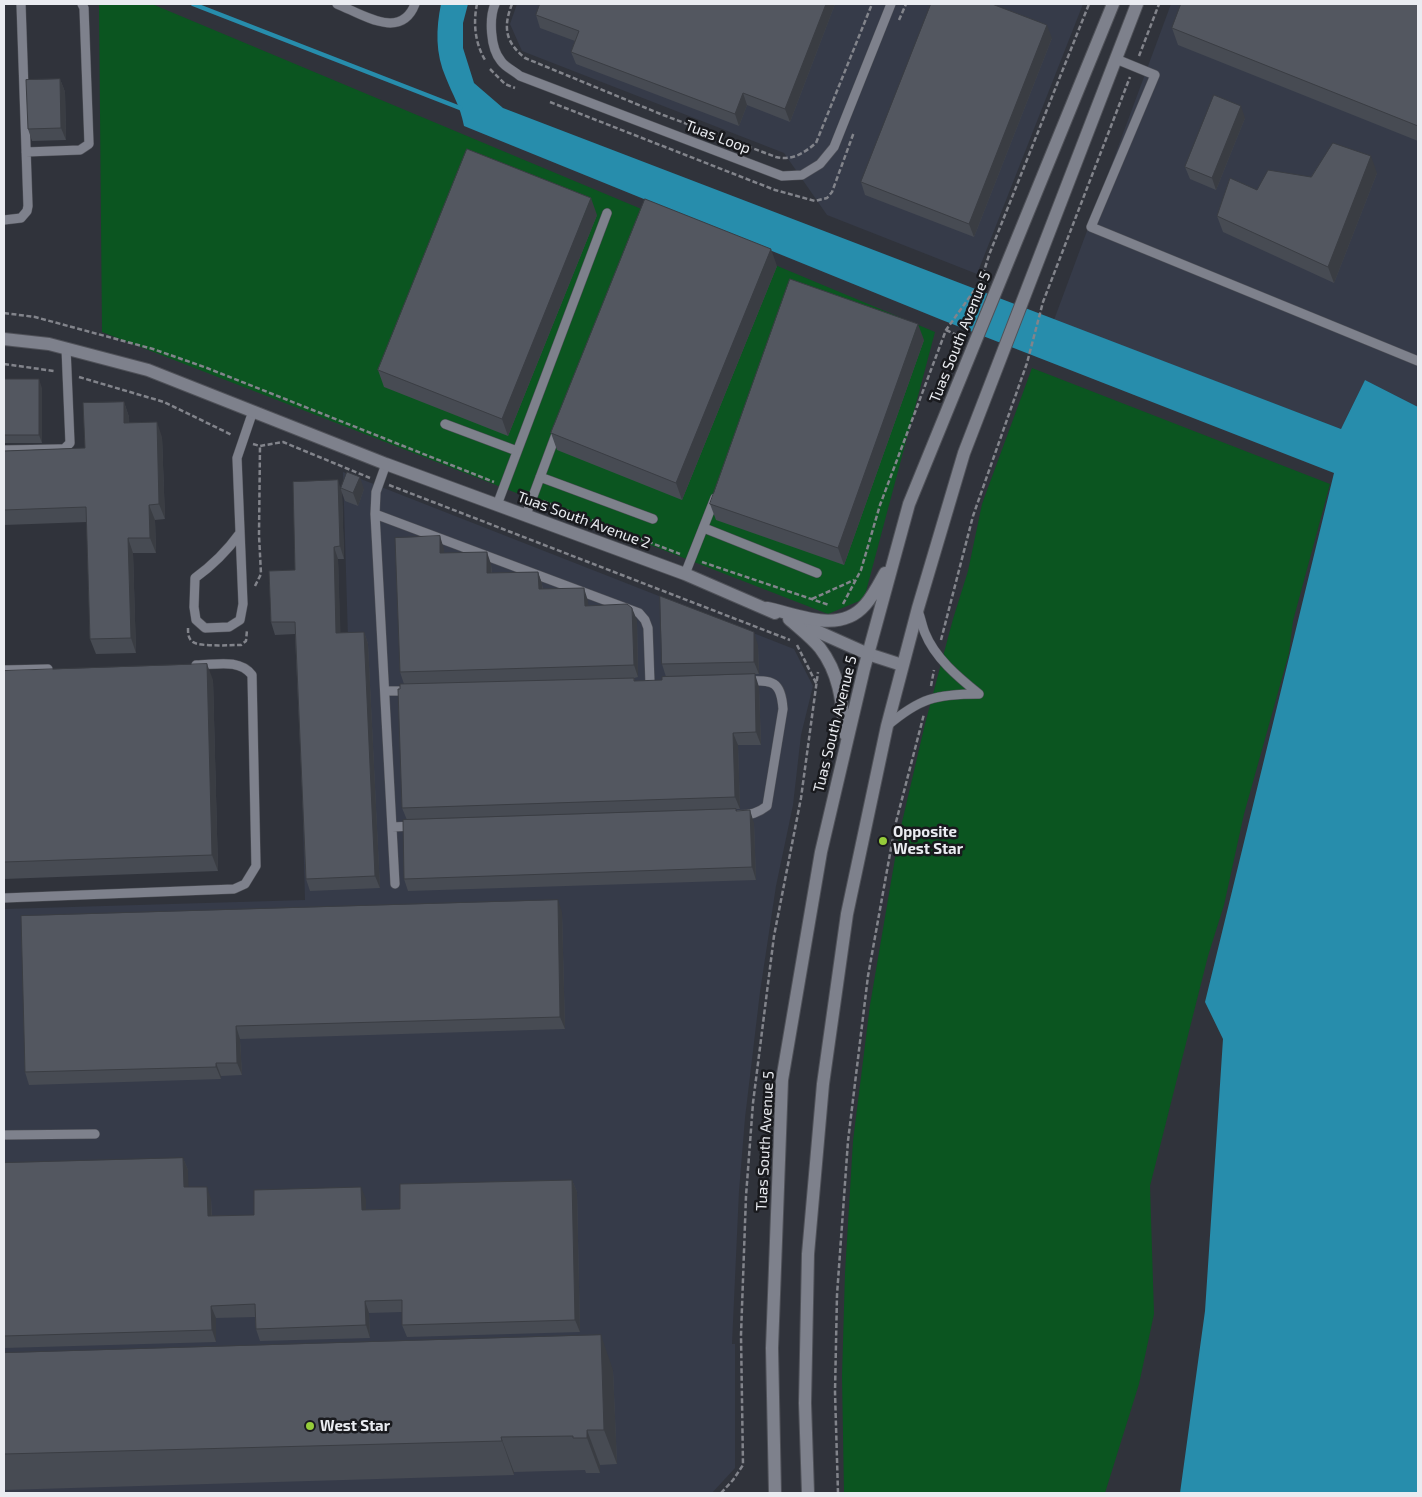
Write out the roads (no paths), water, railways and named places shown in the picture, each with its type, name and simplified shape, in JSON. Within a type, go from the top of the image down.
[{"type":"street","name":"Tuas South Avenue 5","points":[[774,1492],[772,1348],[782,1080],[821,852],[868,654],[909,504],[1114,4]]},
{"type":"street","points":[[808,1493],[805,1403],[808,1254],[823,1084],[847,914],[887,726],[918,608],[964,453],[1137,4]]},
{"type":"street","name":"Tuas South Avenue 2","points":[[4,339],[49,344],[148,370],[386,464],[685,574],[868,654],[902,665]]},
{"type":"street","points":[[766,608],[817,620],[826,621],[846,618],[858,613],[866,604],[892,563]]},
{"type":"street","points":[[789,619],[820,648],[836,675],[841,697],[846,744]]},
{"type":"lane","points":[[4,220],[21,218],[27,211],[21,4]]},
{"type":"lane","points":[[26,152],[80,150],[88,144],[84,8],[82,4]]},
{"type":"lane","points":[[337,4],[384,23],[395,24],[412,14],[415,4]]},
{"type":"lane","name":"Tuas Loop","points":[[495,4],[492,12],[491,37],[500,60],[520,76],[782,176],[802,175],[820,164],[834,147],[891,4]]},
{"type":"lane","points":[[1116,60],[1155,75],[1091,227],[1418,361]]},
{"type":"lane","points":[[497,505],[607,213]]},
{"type":"lane","points":[[4,450],[59,450],[70,443],[66,348]]},
{"type":"lane","points":[[240,533],[231,546],[211,566],[195,578],[194,607],[196,620],[205,628],[229,627],[240,620],[242,604],[240,533],[237,458],[253,411]]},
{"type":"lane","points":[[526,515],[560,423]]},
{"type":"lane","points":[[445,424],[517,451]]},
{"type":"lane","points":[[386,464],[376,492],[375,514],[395,884]]},
{"type":"lane","points":[[540,478],[654,519]]},
{"type":"lane","points":[[685,574],[718,491]]},
{"type":"lane","points":[[375,514],[639,613],[645,620],[648,628],[650,683]]},
{"type":"lane","points":[[704,528],[817,573]]},
{"type":"lane","points":[[887,726],[905,711],[928,700],[945,695],[979,694],[955,674],[938,654],[926,634],[918,608]]},
{"type":"lane","points":[[4,898],[234,889],[244,884],[256,866],[252,675],[247,668],[238,664],[189,665]]},
{"type":"lane","points":[[4,670],[62,669]]},
{"type":"lane","points":[[731,815],[751,815],[767,806],[783,709],[782,698],[777,686],[768,680],[738,681]]},
{"type":"lane","points":[[640,683],[660,683]]},
{"type":"lane","points":[[385,691],[414,690]]},
{"type":"lane","points":[[392,827],[422,826]]},
{"type":"lane","points":[[4,1136],[95,1134]]},
{"type":"water","points":[[441,4],[468,4],[463,23],[463,48],[474,83],[503,108],[1341,429],[1365,380],[1418,407],[1418,1493],[1180,1493],[1205,1311],[1223,1039],[1205,1002],[1334,473],[942,320],[464,126],[458,106],[442,69],[438,50],[437,32]]},
{"type":"waterway","points":[[193,4],[460,108]]},
{"type":"place","name":"Opposite West Star","points":[[883,841]]},
{"type":"place","name":"West Star","points":[[310,1426]]}]
